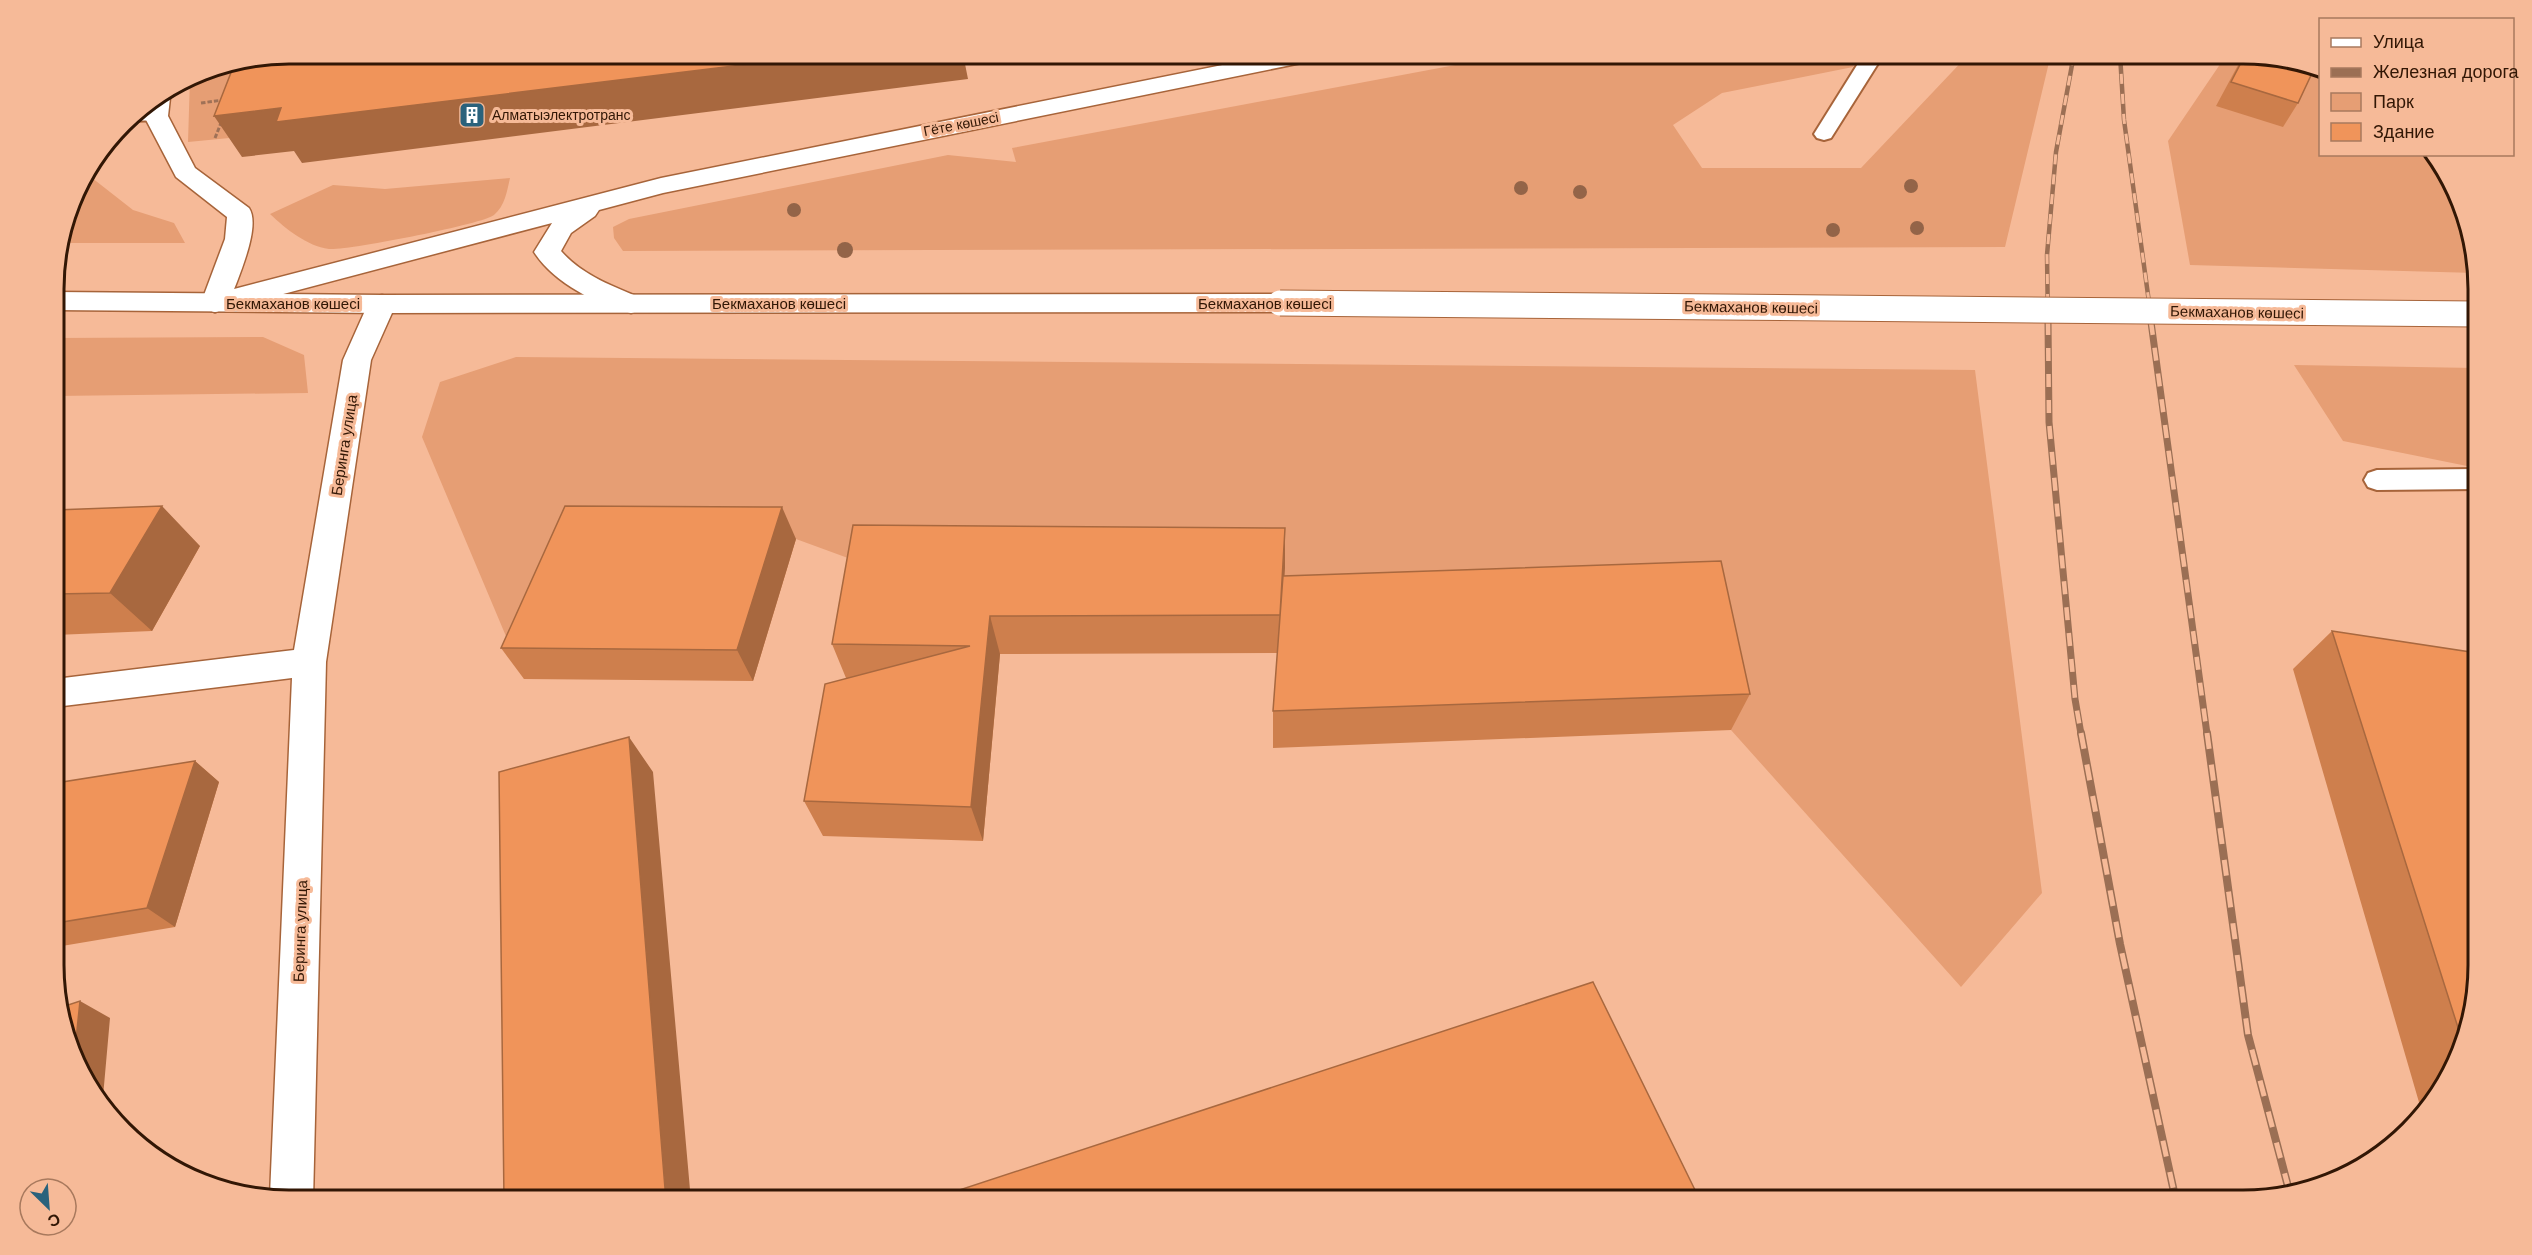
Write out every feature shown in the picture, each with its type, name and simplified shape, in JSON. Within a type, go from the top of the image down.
[{"type":"main road","name":"Гёте көшесі","points":[[612,200],[738,169],[1261,64]]},
{"type":"main road","points":[[150,113],[185,172],[240,214],[238,239],[215,303]]},
{"type":"main road","points":[[215,303],[612,200]]},
{"type":"main road","points":[[612,200],[580,212],[563,225],[552,240],[547,252],[557,266],[580,283],[631,304]]},
{"type":"main road","name":"Бекмаханов көшесі","points":[[64,301],[382,304],[1280,303],[2468,314]]},
{"type":"main road","name":"Беринга улица","points":[[291,1190],[309,662],[357,360],[382,304]]},
{"type":"main road","points":[[64,692],[309,662]]},
{"type":"lane","points":[[1824,134],[1868,64]]},
{"type":"lane","points":[[2377,480],[2468,479]]},
{"type":"path","points":[[199,103],[230,99]]},
{"type":"path","points":[[180,162],[215,139],[222,119]]},
{"type":"green space","points":[[1461,64],[1855,64],[1853,67],[1722,93],[1673,125],[1702,168],[1861,168],[1960,64],[2049,64],[2005,247],[623,251],[614,238],[613,227],[629,219],[948,155],[1016,162],[1012,148]]},
{"type":"green space","points":[[2220,64],[2272,66],[2315,76],[2319,78],[2319,156],[2423,156],[2444,190],[2456,217],[2467,273],[2190,265],[2168,141]]},
{"type":"green space","points":[[276,65],[250,136],[188,142],[190,88],[231,72]]},
{"type":"green space","points":[[510,178],[503,203],[494,215],[442,230],[360,246],[329,249],[321,247],[297,236],[270,214],[333,185],[385,189]]},
{"type":"green space","points":[[94,179],[133,210],[174,223],[185,243],[70,243],[76,217]]},
{"type":"green space","points":[[263,337],[304,355],[308,393],[64,396],[64,338]]},
{"type":"green space","points":[[516,357],[1975,370],[2042,893],[1961,987],[1731,730],[1282,615],[1284,568],[867,565],[796,539],[585,538],[524,679],[422,437],[440,382]]},
{"type":"green space","points":[[2294,365],[2468,368],[2468,466],[2343,441]]},
{"type":"building","points":[[290,64],[750,64],[276,122],[281,108],[214,116],[231,72],[260,66]]},
{"type":"building","points":[[2240,64],[2272,66],[2311,75],[2298,103],[2231,82]]},
{"type":"building","points":[[162,506],[110,593],[64,594],[64,510]]},
{"type":"building","points":[[565,506],[782,507],[737,650],[501,648]]},
{"type":"building","points":[[853,525],[1285,528],[1280,615],[990,616],[971,807],[804,801],[825,684],[970,646],[832,644]]},
{"type":"building","points":[[1721,561],[1750,694],[1273,711],[1283,576]]},
{"type":"building","points":[[2332,631],[2468,652],[2468,965],[2466,995],[2459,1029]]},
{"type":"building","points":[[629,737],[665,1190],[504,1190],[499,772]]},
{"type":"building","points":[[195,761],[147,908],[64,922],[64,782]]},
{"type":"building","points":[[1593,982],[1695,1190],[960,1190]]},
{"type":"building","points":[[80,1001],[76,1038],[72,1024],[68,1005]]},
{"type":"railway","points":[[2048,324],[2047,255],[2056,152],[2072,64]]},
{"type":"railway","points":[[2121,64],[2124,120],[2152,324]]},
{"type":"railway","points":[[2048,322],[2049,422],[2075,699],[2081,734]]},
{"type":"railway","points":[[2151,322],[2207,734]]},
{"type":"railway","points":[[2081,733],[2120,944],[2174,1190]]},
{"type":"railway","points":[[2207,733],[2248,1035],[2288,1186]]},
{"type":"place","name":"Алматыэлектротранс","points":[[472,115]]}]
